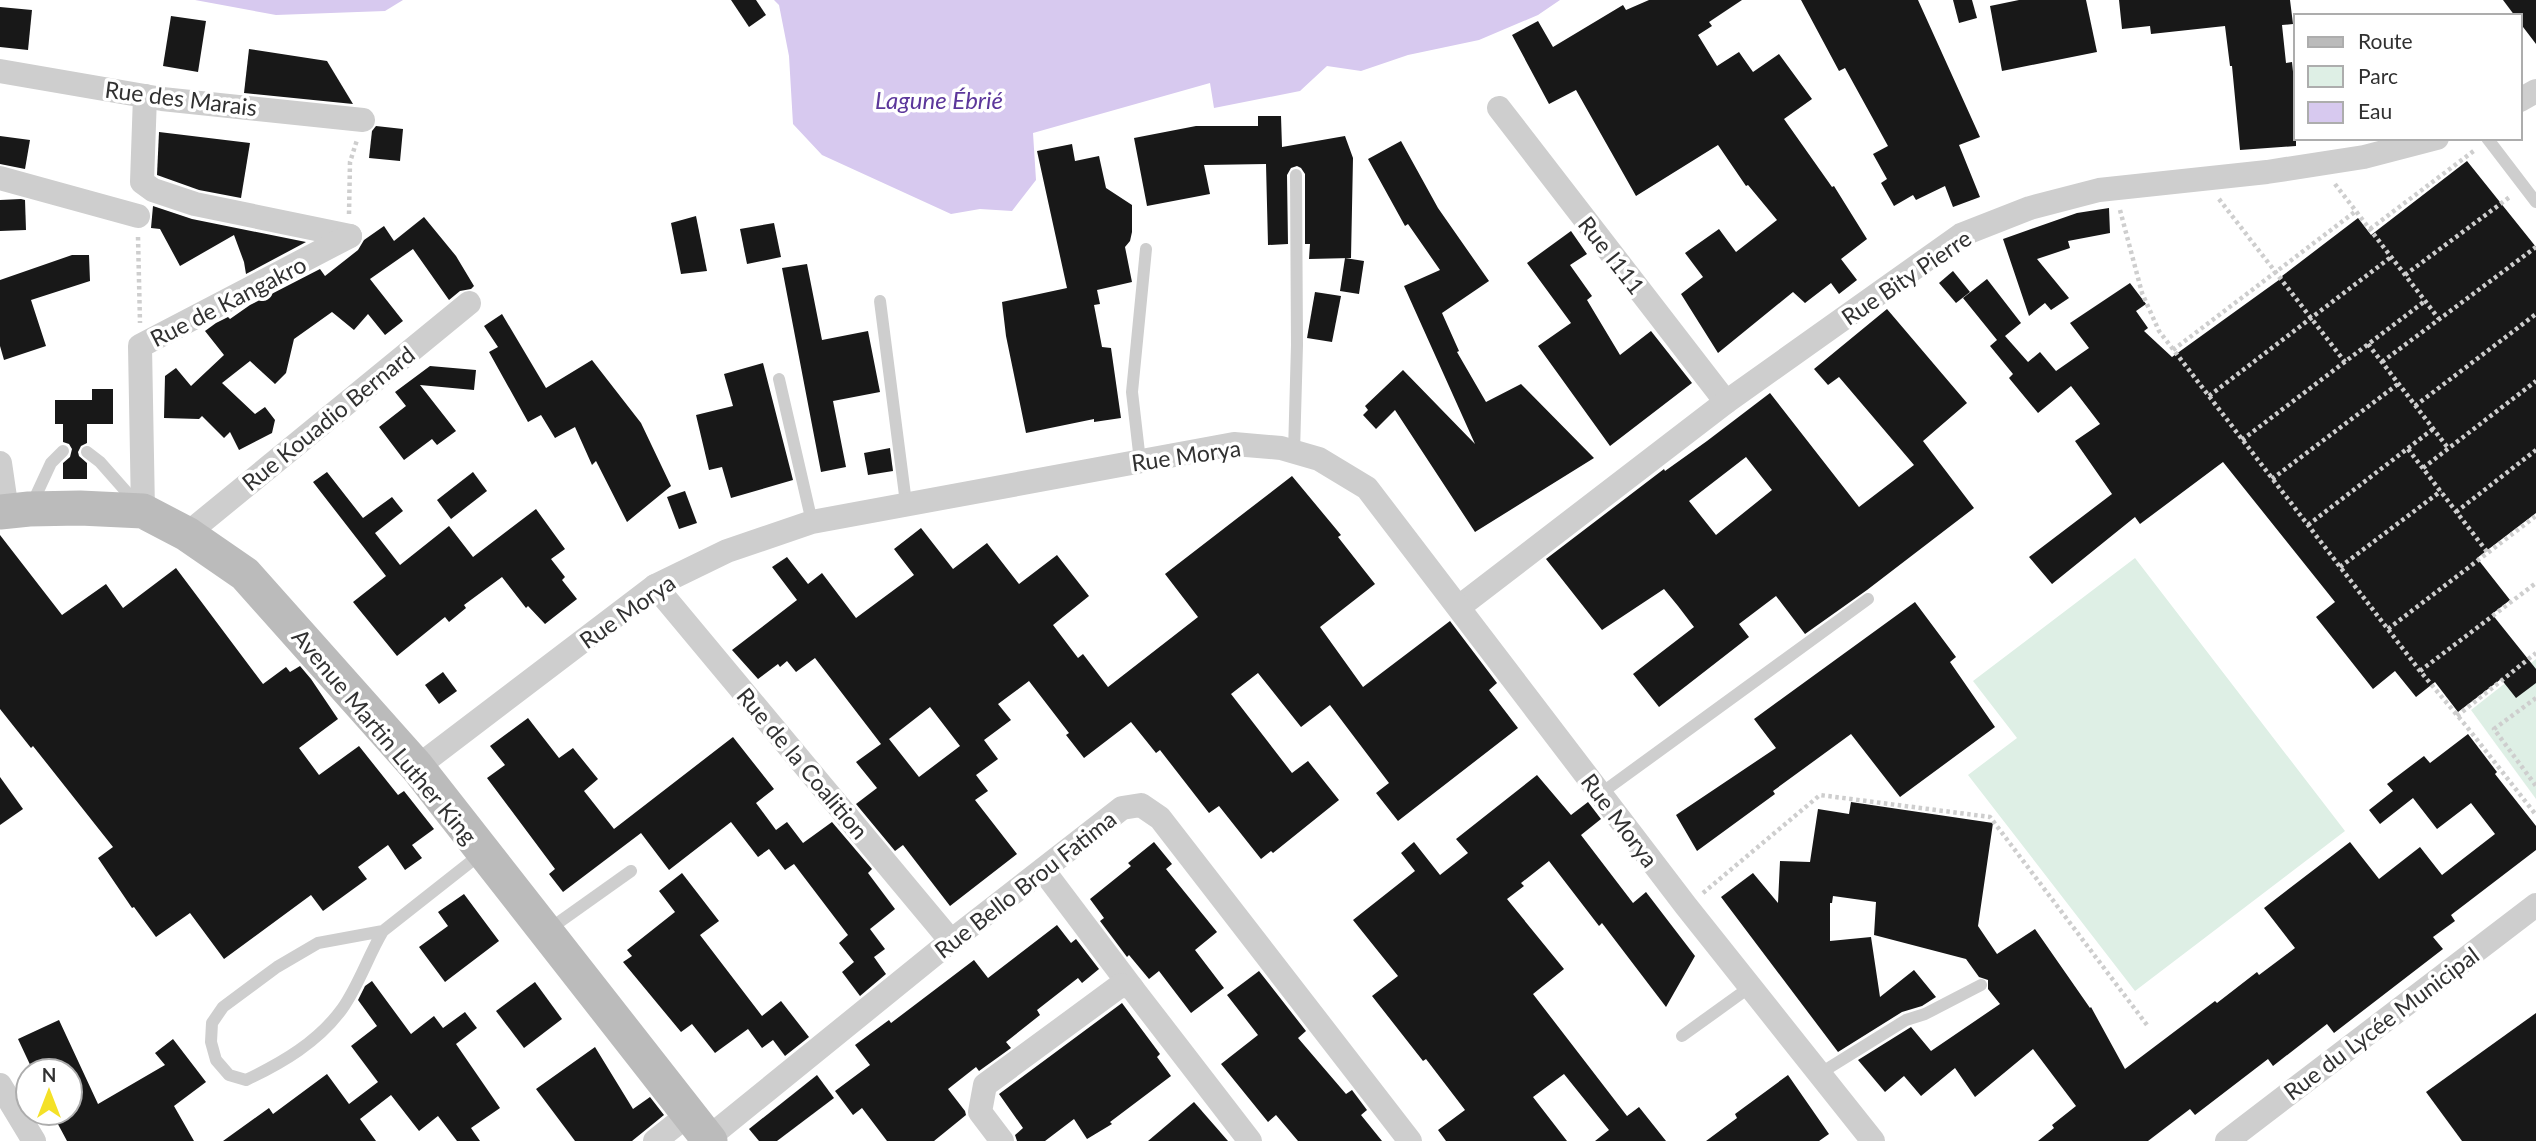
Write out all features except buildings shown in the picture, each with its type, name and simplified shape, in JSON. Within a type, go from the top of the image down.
[{"type":"street","name":"Rue des Marais","points":[[0,72],[145,96],[363,120]]},
{"type":"street","points":[[145,96],[142,182],[153,190],[195,204],[350,236]]},
{"type":"street","name":"Rue I111","points":[[1499,107],[1726,402]]},
{"type":"street","name":"Rue Bity Pierre","points":[[1459,607],[1726,402],[1961,234],[2030,208],[2099,190],[2364,158],[2430,140]]},
{"type":"street","points":[[0,178],[138,216]]},
{"type":"street","name":"Rue de Kangakro","points":[[143,511],[140,346],[350,236]]},
{"type":"street","name":"Rue Kouadio Bernard","points":[[187,534],[469,303]]},
{"type":"street","name":"Rue Morya","points":[[417,767],[656,586],[727,551],[812,522],[906,503],[1234,444],[1281,448],[1319,458],[1367,488],[1686,906],[1873,1141]]},
{"type":"street","points":[[0,463],[12,511]]},
{"type":"street","name":"Avenue Martin Luther King","points":[[12,511],[80,508],[143,511],[187,534],[245,574],[417,767],[702,1131]]},
{"type":"street","name":"Rue de la Coalition","points":[[656,586],[951,941]]},
{"type":"street","name":"Rue Bello Brou Fatima","points":[[654,1141],[702,1131],[1122,808],[1141,806],[1160,818],[1410,1141]]},
{"type":"street","points":[[1043,870],[1250,1141]]},
{"type":"street","name":"Rue du Lycée Municipal","points":[[2227,1141],[2536,905]]},
{"type":"street","points":[[1002,1141],[980,1112],[985,1085],[1121,985],[1132,988]]},
{"type":"street","points":[[0,1085],[34,1141]]},
{"type":"lane","points":[[2489,140],[2536,202]]},
{"type":"lane","points":[[1294,452],[1297,345],[1296,175]]},
{"type":"lane","points":[[1140,461],[1132,392],[1146,250]]},
{"type":"lane","points":[[880,300],[906,503]]},
{"type":"lane","points":[[779,379],[812,522]]},
{"type":"lane","points":[[12,511],[63,451]]},
{"type":"lane","points":[[87,452],[100,462],[143,511]]},
{"type":"lane","points":[[1601,794],[1868,599]]},
{"type":"lane","points":[[383,931],[318,943],[278,967],[223,1007],[212,1023],[211,1042],[216,1060],[229,1075],[246,1080],[276,1066],[309,1043],[341,1010],[383,931],[482,853]]},
{"type":"lane","points":[[545,933],[631,871]]},
{"type":"lane","points":[[1819,1074],[1906,1020],[1926,1014],[1982,985]]},
{"type":"lane","points":[[1682,1036],[1750,987]]},
{"type":"path","points":[[350,236],[350,162],[363,120]]},
{"type":"path","points":[[2370,229],[2487,140]]},
{"type":"path","points":[[2320,164],[2439,319]]},
{"type":"path","points":[[2203,179],[2344,362]]},
{"type":"path","points":[[2405,275],[2524,187]]},
{"type":"path","points":[[2115,188],[2142,293],[2158,331],[2420,671],[2536,815]]},
{"type":"path","points":[[2173,350],[2356,211]]},
{"type":"path","points":[[138,216],[140,346]]},
{"type":"path","points":[[2382,362],[2536,247]]},
{"type":"path","points":[[2208,396],[2391,257]]},
{"type":"path","points":[[2242,440],[2425,301]]},
{"type":"path","points":[[2415,406],[2536,314]]},
{"type":"path","points":[[2368,344],[2448,449]]},
{"type":"path","points":[[2423,468],[2536,382]]},
{"type":"path","points":[[2272,479],[2398,384]]},
{"type":"path","points":[[2308,525],[2433,429]]},
{"type":"path","points":[[2408,449],[2488,553]]},
{"type":"path","points":[[2456,512],[2536,450]]},
{"type":"path","points":[[2340,567],[2441,491]]},
{"type":"path","points":[[2388,629],[2536,516]]},
{"type":"path","points":[[2420,671],[2536,583]]},
{"type":"path","points":[[2457,716],[2536,653]]},
{"type":"path","points":[[2536,698],[2494,729],[2536,786]]},
{"type":"path","points":[[1686,906],[1820,795],[1990,817],[2147,1025]]},
{"type":"green space","points":[[2135,558],[2345,831],[2135,991],[1968,775],[2017,738],[1973,681]]},
{"type":"green space","points":[[2536,659],[2536,799],[2471,710]]},
{"type":"water","points":[[195,0],[403,0],[385,11],[276,15]]},
{"type":"water","name":"Lagune Ébrié","points":[[774,0],[1560,0],[1538,15],[1479,40],[1408,55],[1361,71],[1327,66],[1300,91],[1214,108],[1210,83],[1033,133],[1036,180],[1012,211],[980,209],[951,214],[822,155],[793,124],[789,56],[779,5]]}]
